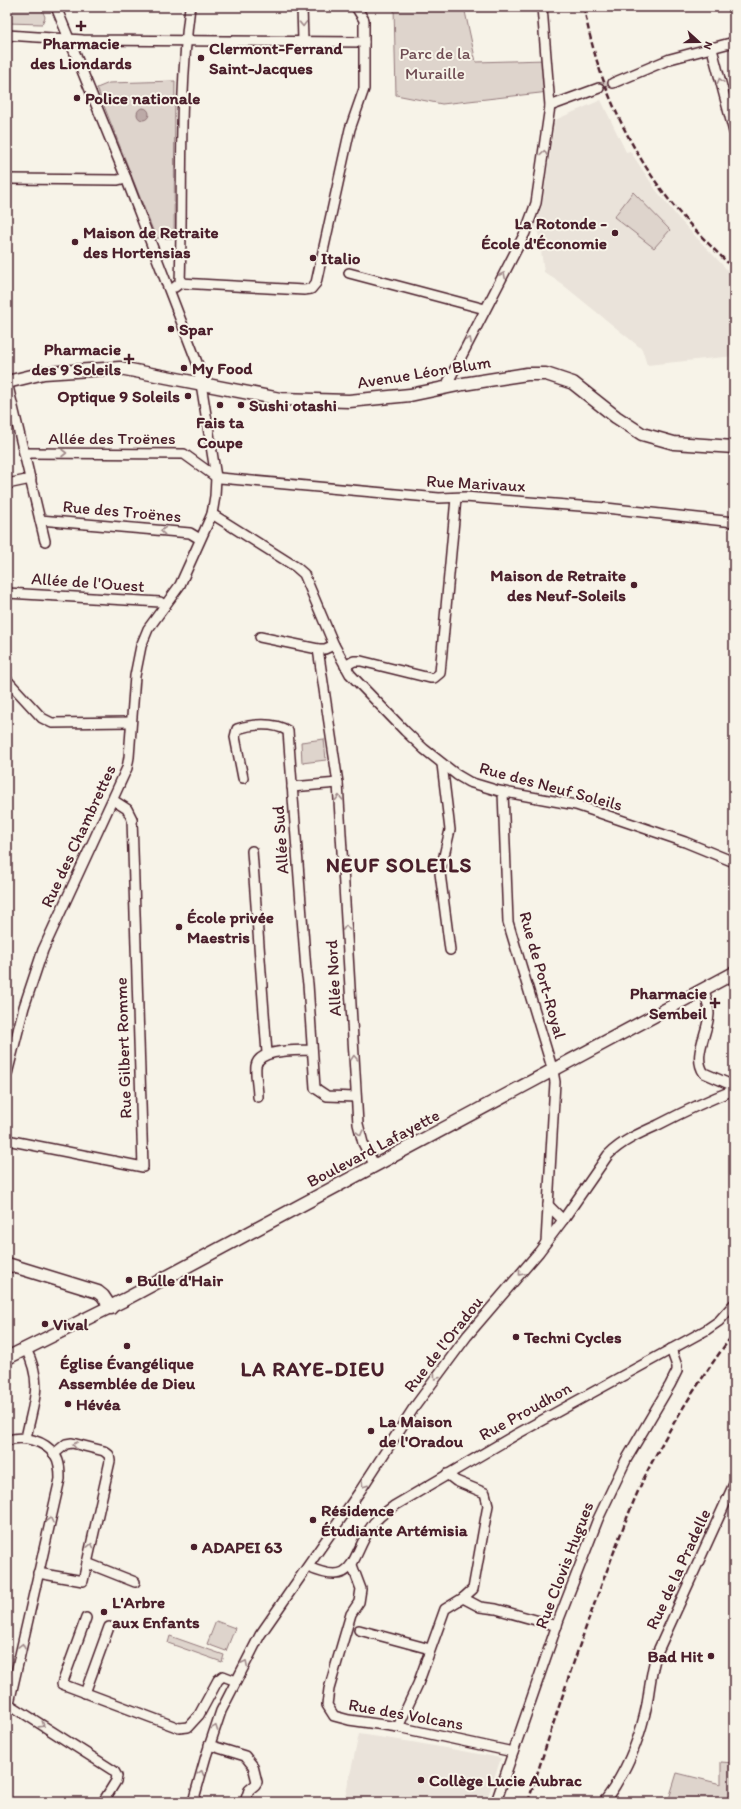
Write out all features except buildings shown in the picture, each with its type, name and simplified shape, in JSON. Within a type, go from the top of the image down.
[{"type":"main road","name":"Avenue Léon Blum","points":[[7,382],[44,373],[115,368],[136,370],[280,399],[318,401],[376,399],[535,373],[546,374],[573,384],[616,417],[642,434],[674,443],[734,447]]},
{"type":"main road","name":"Boulevard Lafayette","points":[[7,1358],[111,1308],[734,973]]},
{"type":"main road","points":[[7,1264],[98,1292],[104,1296],[111,1308]]},
{"type":"street","name":"Rue des Chambrettes","points":[[7,1074],[24,1007],[43,950],[127,768],[130,757],[135,676],[141,646],[148,629],[180,584],[212,514],[216,478],[198,364],[126,178],[56,7]]},
{"type":"street","points":[[180,283],[181,167],[186,40],[190,7]]},
{"type":"street","points":[[302,7],[303,41]]},
{"type":"street","points":[[169,290],[180,283],[311,290],[316,284],[350,129],[364,89],[364,20],[356,7]]},
{"type":"street","points":[[445,388],[524,233],[536,203],[550,106],[542,7]]},
{"type":"street","points":[[7,35],[68,38],[364,42]]},
{"type":"street","points":[[613,83],[670,59],[734,42]]},
{"type":"street","points":[[712,49],[734,132]]},
{"type":"street","points":[[550,106],[599,88]]},
{"type":"street","points":[[7,179],[118,180],[126,178]]},
{"type":"street","points":[[349,274],[485,309]]},
{"type":"street","points":[[7,382],[45,541]]},
{"type":"street","name":"Allée des Troënes","points":[[25,453],[184,454],[216,478]]},
{"type":"street","name":"Rue Marivaux","points":[[216,478],[456,498],[465,497],[606,508],[734,522]]},
{"type":"street","points":[[7,484],[31,479]]},
{"type":"street","points":[[345,666],[354,661],[361,661],[430,678],[438,676],[441,671],[456,498]]},
{"type":"street","name":"Rue des Neuf Soleils","points":[[212,514],[296,567],[304,574],[334,645],[350,674],[405,731],[442,764],[469,782],[503,792],[576,805],[685,842],[734,862]]},
{"type":"street","name":"Rue des Troënes","points":[[40,520],[190,533],[200,539]]},
{"type":"street","name":"Allée de l'Ouest","points":[[7,593],[160,602],[165,606]]},
{"type":"street","points":[[260,637],[318,649],[324,649],[334,645]]},
{"type":"street","name":"Allée Nord","points":[[318,649],[338,784],[359,1133],[375,1166]]},
{"type":"street","points":[[7,680],[42,718],[52,723],[131,722]]},
{"type":"street","name":"Allée Sud","points":[[243,778],[235,737],[237,729],[270,725],[280,726],[288,731],[315,1088],[327,1096],[356,1097]]},
{"type":"street","points":[[442,764],[450,830],[440,874],[450,950]]},
{"type":"street","points":[[292,786],[338,784]]},
{"type":"street","name":"Rue de Port-Royal","points":[[503,792],[508,922],[555,1082],[546,1242]]},
{"type":"street","name":"Rue Gilbert Romme","points":[[7,1140],[143,1167],[132,819],[127,809],[113,800]]},
{"type":"street","name":"Allée Sud","points":[[252,851],[267,1053]]},
{"type":"street","points":[[704,989],[709,1005],[709,1014],[699,1063],[704,1073],[734,1086]]},
{"type":"street","points":[[258,1097],[256,1065],[260,1057],[267,1053],[312,1050]]},
{"type":"street","name":"Rue de l'Oradou","points":[[193,1802],[209,1745],[221,1711],[260,1635],[360,1491],[417,1403],[467,1336],[546,1242],[563,1220],[590,1179],[615,1148],[634,1136],[734,1090]]},
{"type":"street","points":[[548,1205],[563,1220]]},
{"type":"street","name":"Rue Proudhon","points":[[352,1565],[369,1530],[378,1518],[447,1474],[719,1321],[734,1304]]},
{"type":"street","points":[[26,1349],[33,1362],[37,1384],[26,1438]]},
{"type":"street","name":"Rue Clovis Hugues","points":[[496,1802],[557,1626],[601,1512],[626,1460],[677,1371],[675,1358],[671,1349]]},
{"type":"street","points":[[7,1441],[18,1438],[26,1438],[44,1446],[54,1454],[58,1463],[60,1479],[8,1708],[114,1772],[117,1776],[116,1781],[103,1802]]},
{"type":"street","points":[[38,1573],[83,1581],[110,1461],[109,1455],[104,1451],[72,1443],[66,1444],[54,1454]]},
{"type":"street","points":[[398,1727],[418,1684],[445,1609],[463,1598],[473,1589],[488,1505],[485,1493],[456,1481],[447,1474]]},
{"type":"street","name":"Rue de la Pradelle","points":[[604,1802],[622,1775],[636,1743],[644,1717],[652,1665],[734,1484]]},
{"type":"street","points":[[87,1563],[135,1582]]},
{"type":"street","points":[[308,1567],[318,1571],[340,1574],[352,1565]]},
{"type":"street","name":"Rue des Volcans","points":[[352,1565],[361,1589],[359,1602],[349,1618],[329,1689],[327,1705],[334,1716],[350,1720],[398,1727],[513,1752]]},
{"type":"street","points":[[463,1598],[480,1607],[496,1609],[557,1626]]},
{"type":"street","points":[[86,1618],[62,1684],[179,1728],[188,1727],[198,1715],[218,1680],[223,1676],[236,1681]]},
{"type":"street","points":[[85,1693],[109,1627]]},
{"type":"street","points":[[359,1630],[430,1649]]},
{"type":"street","points":[[209,1745],[245,1756],[253,1766],[257,1778],[255,1785],[249,1790],[245,1802]]},
{"type":"shaded area","name":"La Rotonde - École d'Économie","points":[[601,100],[626,152],[630,151],[656,190],[679,219],[734,277],[734,356],[647,365],[642,349],[562,284],[544,272],[539,237],[537,230],[534,227],[542,206],[555,120]]},
{"type":"shaded area","points":[[143,108],[147,110],[149,114],[147,118],[143,120],[139,118],[137,114],[139,110]]},
{"type":"shaded area","name":"Collège Lucie Aubrac","points":[[359,1734],[501,1758],[486,1802],[344,1802]]},
{"type":"green space","points":[[7,7],[41,7],[45,17],[42,24],[7,23]]},
{"type":"green space","name":"Parc de la Muraille","points":[[394,7],[464,7],[476,62],[546,60],[549,92],[442,104],[396,95]]},
{"type":"green space","points":[[175,81],[174,238],[156,238],[97,88],[109,83]]},
{"type":"green space","points":[[633,192],[670,230],[654,248],[614,217]]},
{"type":"green space","points":[[324,739],[326,760],[302,763],[301,742]]},
{"type":"green space","points":[[216,1621],[235,1628],[226,1651],[207,1644]]},
{"type":"green space","points":[[170,1636],[224,1655],[222,1662],[168,1643]]},
{"type":"green space","points":[[721,1762],[734,1763],[734,1802],[668,1802],[677,1773],[721,1784]]},
{"type":"tunnel","points":[[599,88],[613,83]]},
{"type":"railway","points":[[584,7],[597,62],[606,89],[630,140],[644,164],[677,210],[734,269]]},
{"type":"railway","points":[[528,1802],[585,1630],[638,1491],[660,1447],[680,1413],[700,1381],[734,1333]]},
{"type":"place","name":"Pharmacie des Liondards","points":[[81,26]]},
{"type":"place","name":"Clermont-Ferrand Saint-Jacques","points":[[201,58]]},
{"type":"place","name":"Police nationale","points":[[77,98]]},
{"type":"place","name":"La Rotonde - École d'Économie","points":[[615,233]]},
{"type":"place","name":"Maison de Retraite des Hortensias","points":[[75,242]]},
{"type":"place","name":"Italio","points":[[313,258]]},
{"type":"place","name":"Spar","points":[[171,329]]},
{"type":"place","name":"Pharmacie des 9 Soleils","points":[[129,359]]},
{"type":"place","name":"My Food","points":[[184,368]]},
{"type":"place","name":"Optique 9 Soleils","points":[[188,396]]},
{"type":"place","name":"Fais ta Coupe","points":[[220,405]]},
{"type":"place","name":"Sushi otashi","points":[[241,405]]},
{"type":"place","name":"Maison de Retraite des Neuf-Soleils","points":[[634,585]]},
{"type":"place","name":"École privée Maestris","points":[[179,927]]},
{"type":"place","name":"Pharmacie Sembeil","points":[[715,1003]]},
{"type":"place","name":"Bulle d'Hair","points":[[129,1280]]},
{"type":"place","name":"Vival","points":[[45,1324]]},
{"type":"place","name":"Techni Cycles","points":[[516,1337]]},
{"type":"place","name":"Église Évangélique Assemblée de Dieu","points":[[127,1346]]},
{"type":"place","name":"Hévéa","points":[[68,1404]]},
{"type":"place","name":"La Maison de l'Oradou","points":[[371,1431]]},
{"type":"place","name":"Résidence Étudiante Artémisia","points":[[313,1520]]},
{"type":"place","name":"ADAPEI 63","points":[[194,1547]]},
{"type":"place","name":"L'Arbre aux Enfants","points":[[104,1612]]},
{"type":"place","name":"Bad Hit","points":[[711,1656]]},
{"type":"place","name":"Collège Lucie Aubrac","points":[[421,1780]]},
{"type":"district","name":"NEUF SOLEILS","points":[[399,865]]},
{"type":"district","name":"LA RAYE-DIEU","points":[[313,1369]]}]
